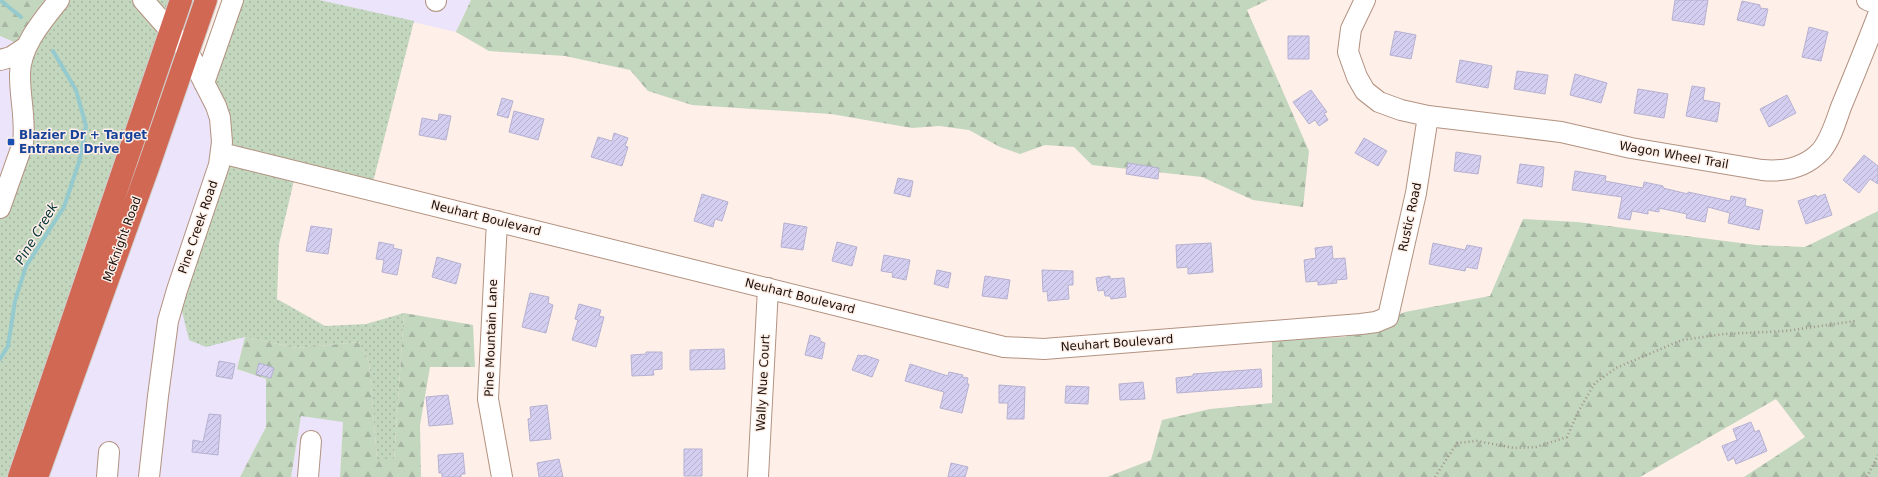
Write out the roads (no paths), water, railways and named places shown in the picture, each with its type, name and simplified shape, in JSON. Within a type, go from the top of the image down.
[{"type":"highway","name":"McKnight Road","points":[[19,477],[181,0]]},
{"type":"highway","name":"McKnight Road","points":[[37,477],[149,165],[206,0]]},
{"type":"street","points":[[0,208],[7,163],[23,143],[24,113],[20,75],[26,47],[59,0]]},
{"type":"street","name":"Pine Creek Road","points":[[143,0],[188,51],[220,118],[222,130],[219,165],[168,321],[149,477]]},
{"type":"street","points":[[204,83],[233,0]]},
{"type":"street","name":"Wagon Wheel Trail","points":[[1365,0],[1351,29],[1348,52],[1357,77],[1366,91],[1380,102],[1401,110],[1428,116],[1561,132],[1631,148],[1762,170],[1776,171],[1791,169],[1805,162],[1821,151],[1828,138],[1878,15]]},
{"type":"street","points":[[1867,0],[1878,4]]},
{"type":"street","points":[[0,60],[11,57],[26,47]]},
{"type":"street","name":"Rustic Road","points":[[1388,317],[1416,193],[1428,116]]},
{"type":"street","name":"Neuhart Boulevard","points":[[221,153],[1004,347],[1024,349],[1362,324],[1376,322],[1388,317]]},
{"type":"street","name":"Pine Mountain Lane","points":[[497,221],[488,399],[502,477]]},
{"type":"street","name":"Wally Nue Court","points":[[758,477],[768,288]]},
{"type":"street","points":[[308,477],[311,441]]},
{"type":"street","points":[[107,477],[109,452]]},
{"type":"waterway","name":"Pine Creek","points":[[0,0],[21,17]]},
{"type":"waterway","name":"Pine Creek","points":[[0,359],[8,346],[15,301],[26,266],[64,207],[80,159],[86,126],[76,90],[53,51]]},
{"type":"place","name":"Blazier Dr + Target Entrance Drive","points":[[11,142]]}]
